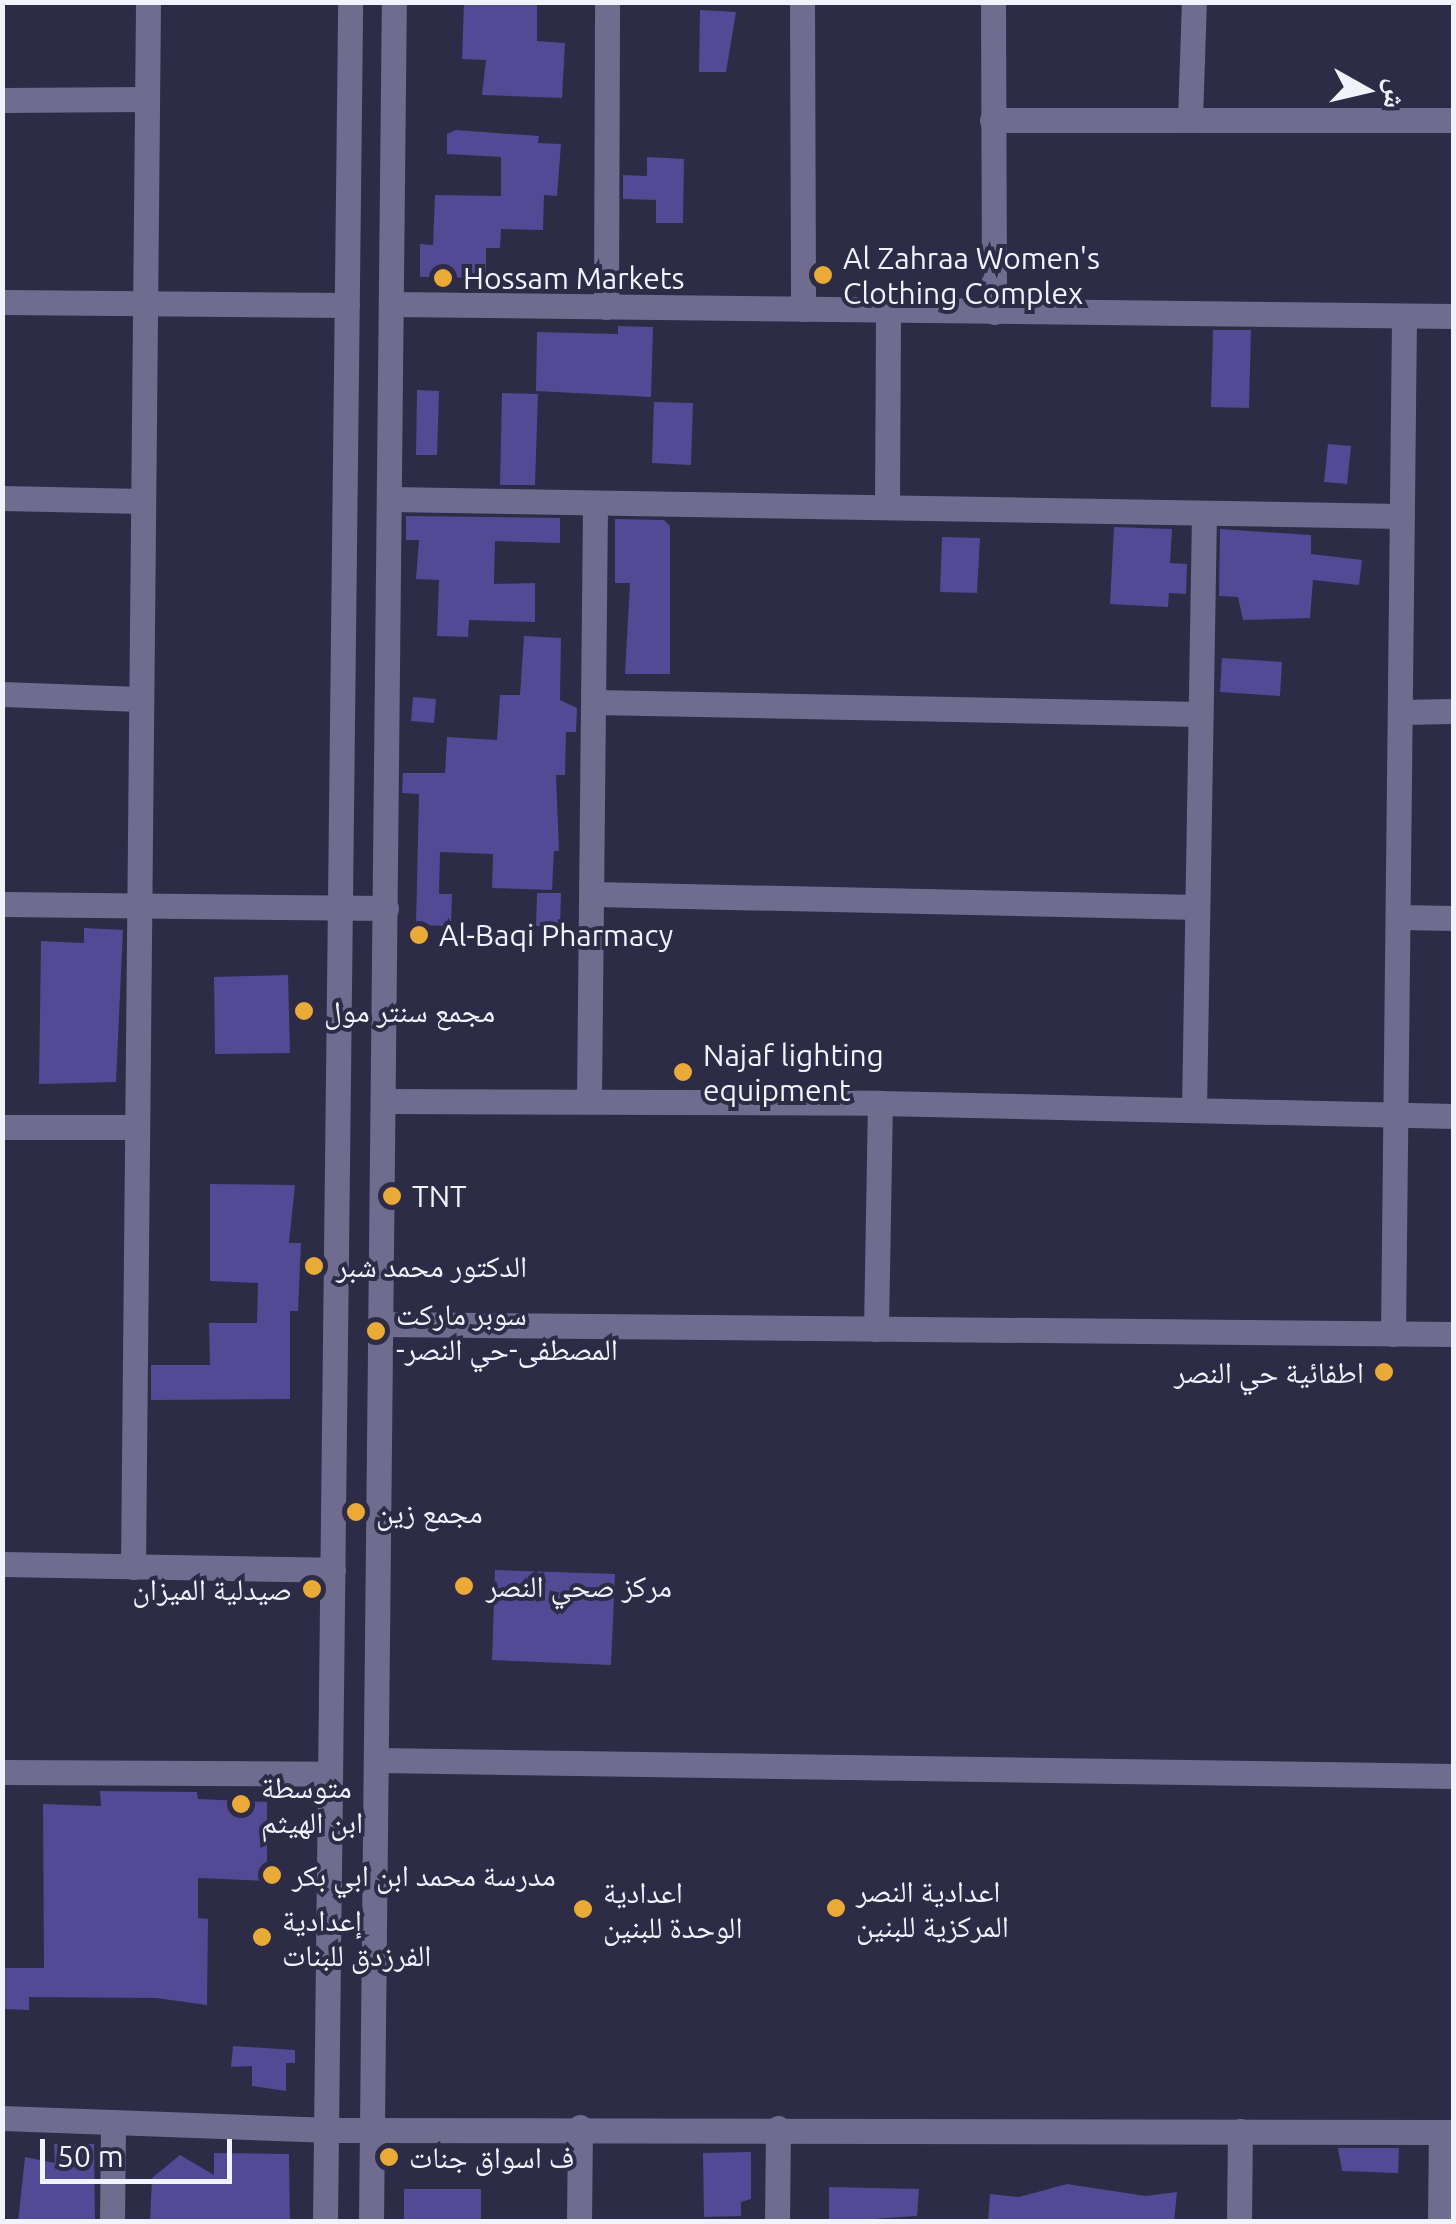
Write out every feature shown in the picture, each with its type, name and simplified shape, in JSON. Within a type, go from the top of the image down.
[{"type":"street","points":[[133,1567],[148,2]]},
{"type":"street","points":[[325,2222],[350,2]]},
{"type":"street","points":[[371,2222],[394,2]]},
{"type":"street","points":[[606,306],[607,2]]},
{"type":"street","points":[[802,2],[803,309]]},
{"type":"street","points":[[994,2],[994,312]]},
{"type":"street","points":[[1190,120],[1194,2]]},
{"type":"street","points":[[2,100],[147,99]]},
{"type":"street","points":[[992,120],[1454,120]]},
{"type":"street","points":[[2,302],[347,305]]},
{"type":"street","points":[[392,304],[1454,316]]},
{"type":"street","points":[[887,507],[888,310]]},
{"type":"street","points":[[1393,1334],[1404,316]]},
{"type":"street","points":[[2,498],[143,500]]},
{"type":"street","points":[[390,499],[1402,516]]},
{"type":"street","points":[[589,1099],[595,503]]},
{"type":"street","points":[[1194,1110],[1204,512]]},
{"type":"street","points":[[2,694],[140,699]]},
{"type":"street","points":[[594,702],[1200,714]]},
{"type":"street","points":[[1400,712],[1454,711]]},
{"type":"street","points":[[342,862],[364,877],[387,868]]},
{"type":"street","points":[[593,894],[1197,907]]},
{"type":"street","points":[[2,904],[386,908]]},
{"type":"street","points":[[1398,918],[1454,918]]},
{"type":"street","points":[[341,978],[362,964],[386,974]]},
{"type":"street","points":[[384,1101],[880,1103],[1454,1116]]},
{"type":"street","points":[[876,1329],[880,1103]]},
{"type":"street","points":[[2,1127],[136,1127]]},
{"type":"street","points":[[381,1324],[1454,1334]]},
{"type":"street","points":[[2,1564],[333,1570]]},
{"type":"street","points":[[376,1760],[1454,1776]]},
{"type":"street","points":[[2,1772],[330,1774]]},
{"type":"street","points":[[326,2062],[348,2076],[372,2064]]},
{"type":"street","points":[[2,2118],[326,2130],[580,2127],[1447,2132],[1440,2222]]},
{"type":"street","points":[[112,2222],[113,2122]]},
{"type":"street","points":[[579,2222],[580,2127]]},
{"type":"street","points":[[777,2222],[778,2128]]},
{"type":"street","points":[[1239,2222],[1240,2131]]},
{"type":"street","points":[[326,2188],[348,2176],[371,2189]]},
{"type":"building","points":[[537,2],[537,41],[565,43],[562,98],[482,95],[486,60],[462,59],[464,3]]},
{"type":"building","points":[[700,10],[736,12],[726,72],[699,72]]},
{"type":"building","points":[[456,130],[539,136],[538,143],[561,144],[557,196],[544,195],[543,230],[501,229],[500,248],[486,248],[486,278],[420,277],[420,244],[433,245],[435,195],[501,196],[501,157],[447,154],[447,134]]},
{"type":"building","points":[[647,157],[684,159],[683,223],[656,223],[656,200],[623,199],[623,175],[647,176]]},
{"type":"building","points":[[618,326],[653,327],[651,397],[536,391],[537,332],[618,334]]},
{"type":"building","points":[[1213,330],[1251,330],[1249,408],[1211,407]]},
{"type":"building","points":[[417,390],[439,391],[437,455],[416,455]]},
{"type":"building","points":[[502,393],[538,394],[535,485],[500,485]]},
{"type":"building","points":[[654,402],[693,403],[691,465],[652,463]]},
{"type":"building","points":[[1328,444],[1351,446],[1347,484],[1324,482]]},
{"type":"building","points":[[406,516],[560,518],[560,543],[495,541],[494,584],[535,583],[535,622],[469,620],[468,637],[437,636],[439,580],[416,579],[419,540],[406,540]]},
{"type":"building","points":[[615,519],[664,520],[670,526],[670,674],[625,674],[630,583],[615,583]]},
{"type":"building","points":[[1114,527],[1172,529],[1170,563],[1187,564],[1186,594],[1169,593],[1168,607],[1110,604]]},
{"type":"building","points":[[1220,529],[1311,535],[1311,554],[1362,560],[1359,585],[1313,580],[1310,618],[1243,620],[1238,597],[1219,596]]},
{"type":"building","points":[[942,537],[980,538],[977,593],[940,592]]},
{"type":"building","points":[[524,636],[561,638],[560,700],[577,708],[576,732],[566,732],[565,775],[556,775],[559,851],[554,851],[552,890],[492,888],[493,854],[440,852],[439,894],[452,894],[451,926],[416,925],[419,794],[402,793],[403,773],[445,773],[447,737],[497,740],[500,695],[520,695]]},
{"type":"building","points":[[1222,658],[1282,662],[1280,696],[1220,692]]},
{"type":"building","points":[[413,697],[436,699],[434,723],[411,721]]},
{"type":"building","points":[[537,893],[561,893],[560,927],[536,926]]},
{"type":"building","points":[[84,928],[123,930],[116,1082],[39,1084],[41,941],[84,943]]},
{"type":"building","points":[[288,975],[290,1053],[215,1054],[214,977]]},
{"type":"building","points":[[210,1184],[295,1185],[289,1243],[301,1243],[298,1311],[290,1311],[290,1399],[151,1400],[151,1365],[210,1365],[209,1323],[257,1323],[258,1283],[210,1281]]},
{"type":"building","points":[[495,1570],[615,1574],[611,1665],[492,1660]]},
{"type":"building","points":[[100,1791],[197,1792],[198,1799],[267,1802],[267,1881],[198,1878],[198,1918],[208,1919],[207,2005],[156,1998],[29,1997],[29,2010],[2,2009],[2,1968],[44,1968],[43,1804],[101,1806]]},
{"type":"building","points":[[233,2046],[295,2050],[295,2063],[286,2063],[286,2091],[252,2086],[252,2066],[231,2067]]},
{"type":"building","points":[[54,2144],[94,2144],[95,2222],[18,2222],[25,2157],[55,2163]]},
{"type":"building","points":[[1338,2148],[1399,2148],[1398,2173],[1342,2171]]},
{"type":"building","points":[[751,2152],[751,2199],[741,2202],[741,2216],[704,2217],[703,2153]]},
{"type":"building","points":[[214,2153],[289,2154],[290,2222],[150,2222],[152,2178],[180,2155],[214,2175]]},
{"type":"building","points":[[1067,2184],[1146,2196],[1177,2192],[1174,2222],[988,2222],[990,2194],[1019,2197]]},
{"type":"building","points":[[829,2187],[919,2189],[917,2216],[829,2222]]},
{"type":"building","points":[[404,2189],[481,2189],[481,2222],[404,2222]]},
{"type":"place","name":"Al Zahraa Women's Clothing Complex","points":[[823,275]]},
{"type":"place","name":"Hossam Markets","points":[[443,278]]},
{"type":"place","name":"Al-Baqi Pharmacy","points":[[419,935]]},
{"type":"place","name":"مجمع سنتر مول","points":[[304,1011]]},
{"type":"place","name":"Najaf lighting equipment","points":[[683,1072]]},
{"type":"place","name":"TNT","points":[[392,1196]]},
{"type":"place","name":"الدكتور محمد شبر","points":[[314,1266]]},
{"type":"place","name":"سوبر ماركت -المصطفى-حي النصر","points":[[376,1331]]},
{"type":"place","name":"اطفائية حي النصر","points":[[1384,1372]]},
{"type":"place","name":"مجمع زين","points":[[356,1512]]},
{"type":"place","name":"مركز صحي النصر","points":[[464,1586]]},
{"type":"place","name":"صيدلية الميزان","points":[[312,1589]]},
{"type":"place","name":"متوسطة ابن الهيثم","points":[[241,1804]]},
{"type":"place","name":"مدرسة محمد ابن ابي بكر","points":[[272,1875]]},
{"type":"place","name":"اعدادية النصر المركزية للبنين","points":[[836,1908]]},
{"type":"place","name":"اعدادية الوحدة للبنين","points":[[583,1909]]},
{"type":"place","name":"إعدادية الفرزدق للبنات","points":[[262,1937]]},
{"type":"place","name":"ف اسواق جنات","points":[[389,2157]]}]
